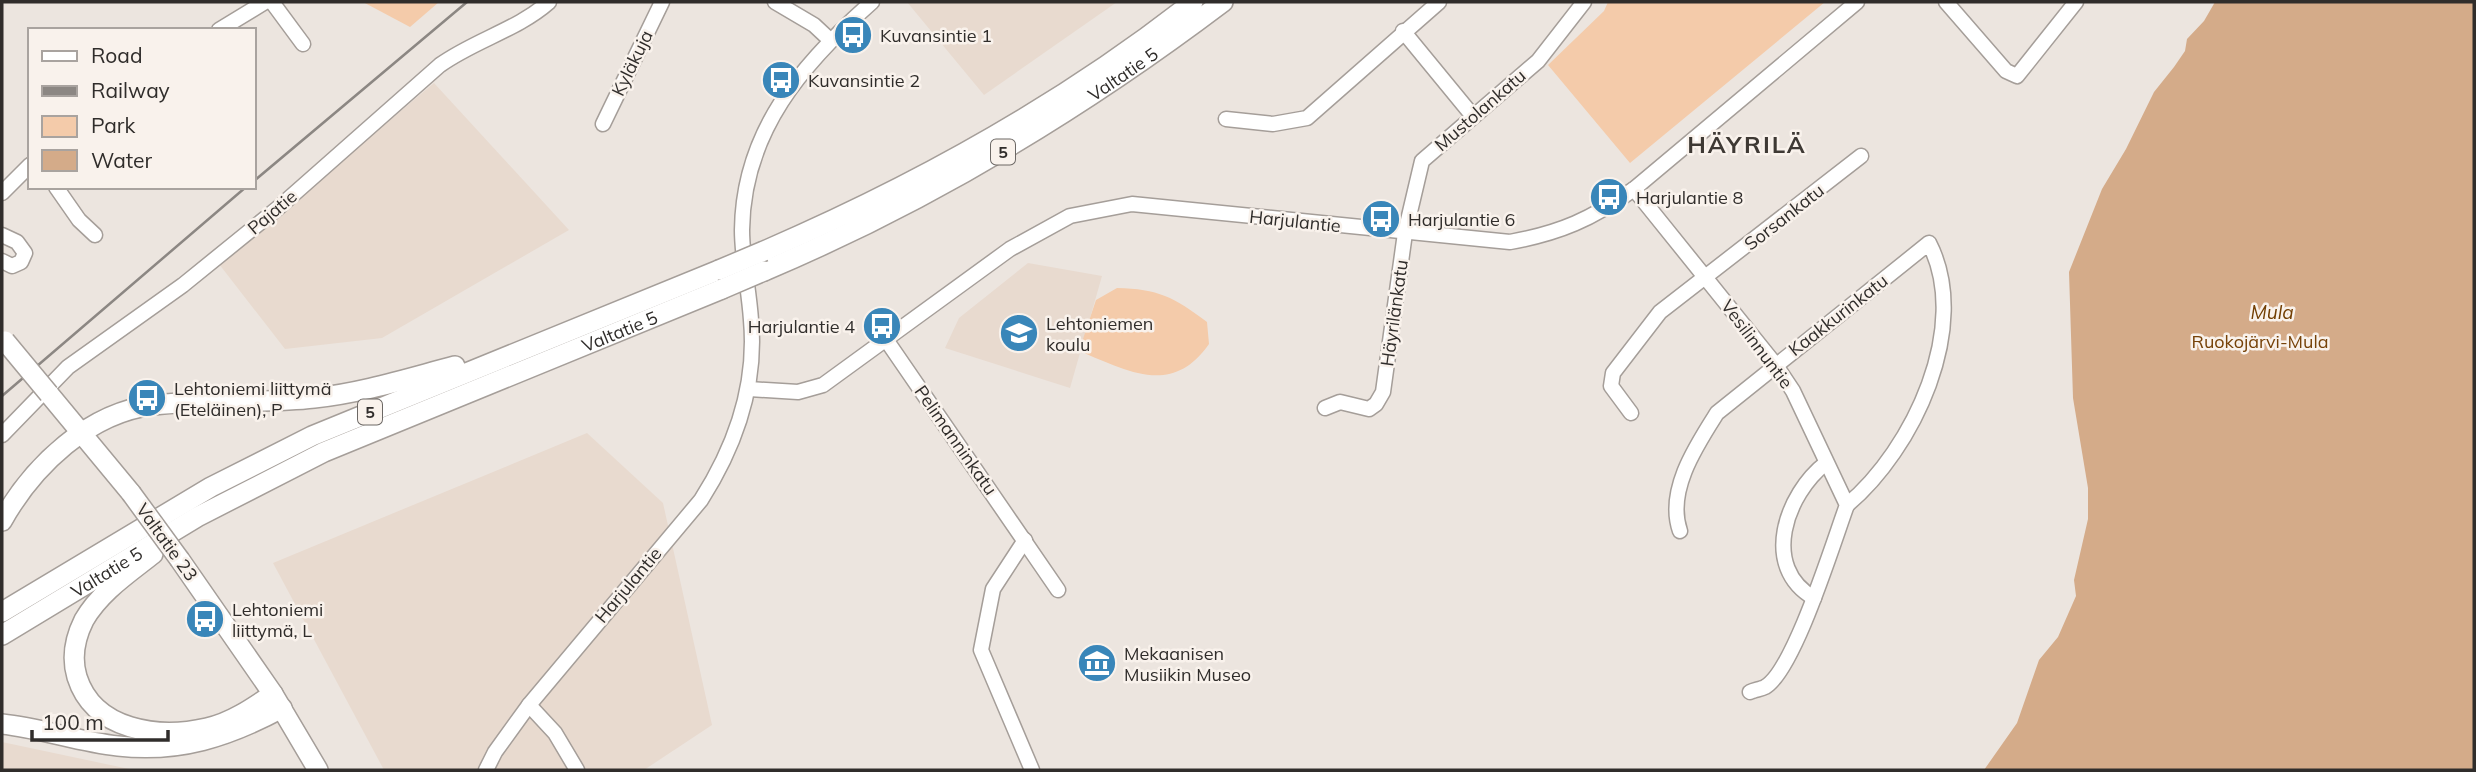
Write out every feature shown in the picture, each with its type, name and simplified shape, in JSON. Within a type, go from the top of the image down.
[{"type":"highway","name":"Valtatie 5","points":[[2,635],[197,517],[324,452],[720,280],[764,251],[877,200],[983,144],[1099,70],[1193,2]]},
{"type":"highway","name":"Valtatie 5","points":[[2,612],[211,486],[312,436],[534,346],[720,280],[764,271],[885,217],[1003,152],[1097,94],[1223,2]]},
{"type":"highway","name":"Valtatie 23","points":[[4,339],[83,431],[180,560],[278,701],[318,770]]},
{"type":"highway","points":[[2,521],[37,473],[83,431],[124,411],[154,405],[262,403],[318,398],[376,387],[534,346]]},
{"type":"highway","points":[[197,517],[105,592],[86,618],[74,653],[81,690],[97,709],[117,722],[163,732],[215,727],[278,701]]},
{"type":"highway","points":[[2,724],[117,746],[172,747],[212,740],[278,701]]},
{"type":"street","points":[[222,28],[265,2]]},
{"type":"street","points":[[272,2],[303,44]]},
{"type":"street","name":"Pajatie","points":[[2,435],[68,368],[183,285],[278,208],[440,65],[461,50],[520,23],[550,2]]},
{"type":"street","name":"Kyläkuja","points":[[603,124],[662,2]]},
{"type":"street","points":[[775,2],[814,25],[829,39]]},
{"type":"street","name":"Harjulantie","points":[[486,770],[495,752],[529,705],[701,500],[721,469],[737,431],[753,364],[752,321],[742,229],[749,181],[761,141],[779,104],[797,76],[829,39],[872,2]]},
{"type":"street","points":[[1226,119],[1273,124],[1307,118],[1439,2]]},
{"type":"street","name":"Mustolankatu","points":[[1405,233],[1422,161],[1538,61],[1584,2]]},
{"type":"street","name":"Harjulantie","points":[[749,389],[798,392],[823,385],[1010,249],[1070,216],[1132,204],[1510,242],[1552,234],[1601,213],[1634,189],[1857,2]]},
{"type":"street","points":[[1946,2],[2006,71],[2017,76],[2076,2]]},
{"type":"street","points":[[1403,31],[1472,116]]},
{"type":"street","name":"Sorsankatu","points":[[1631,413],[1611,386],[1613,373],[1660,312],[1861,156]]},
{"type":"street","points":[[2,193],[28,167]]},
{"type":"street","points":[[57,189],[79,220],[95,235]]},
{"type":"street","name":"Vesilinnuntie","points":[[1634,189],[1775,364],[1793,391],[1847,505]]},
{"type":"street","name":"Häyrilänkatu","points":[[1325,408],[1340,402],[1369,409],[1376,404],[1382,392],[1405,233]]},
{"type":"street","points":[[2,235],[17,242],[24,253],[21,262],[12,266],[2,261]]},
{"type":"street","name":"Kaakkurinkatu","points":[[1680,531],[1675,516],[1676,507],[1695,447],[1717,413],[1929,243],[1940,263],[1943,295],[1942,326],[1927,392],[1900,447],[1880,473],[1847,505]]},
{"type":"street","name":"Pelimanninkatu","points":[[887,341],[1058,590]]},
{"type":"street","points":[[1814,598],[1801,590],[1790,576],[1783,555],[1784,536],[1794,499],[1812,474],[1826,463]]},
{"type":"street","points":[[1750,692],[1767,687],[1785,661],[1814,598],[1847,505]]},
{"type":"street","points":[[1025,540],[993,589],[981,650],[1032,770]]},
{"type":"street","points":[[529,705],[555,733],[577,770]]},
{"type":"shaded area","points":[[907,2],[1117,2],[984,95]]},
{"type":"shaded area","points":[[434,83],[569,230],[382,338],[285,349],[219,264]]},
{"type":"shaded area","name":"Lehtoniemen koulu","points":[[1028,263],[1102,276],[1070,388],[945,348],[959,318]]},
{"type":"shaded area","points":[[587,433],[663,503],[712,725],[644,770],[384,770],[273,563]]},
{"type":"shaded area","points":[[2,742],[134,770],[2,770]]},
{"type":"green space","points":[[363,2],[439,2],[410,27]]},
{"type":"green space","points":[[1608,2],[1825,2],[1630,163],[1548,65],[1604,11]]},
{"type":"green space","points":[[1117,288],[1144,290],[1185,306],[1207,322],[1209,344],[1195,360],[1180,370],[1165,375],[1132,372],[1079,351],[1096,300]]},
{"type":"water","name":"Mula","points":[[2215,2],[2474,2],[2474,770],[1984,770],[2017,723],[2039,660],[2058,637],[2076,596],[2074,580],[2088,519],[2088,488],[2073,398],[2069,272],[2102,189],[2126,149],[2154,92],[2185,51],[2187,39],[2204,21]]},
{"type":"railway","points":[[256,179],[467,2]]},
{"type":"railway","points":[[2,396],[244,189]]},
{"type":"place","name":"Kuvansintie 1","points":[[853,35]]},
{"type":"place","name":"Kuvansintie 2","points":[[781,80]]},
{"type":"place","name":"Harjulantie 8","points":[[1609,197]]},
{"type":"place","name":"Harjulantie 6","points":[[1381,219]]},
{"type":"place","name":"Harjulantie 4","points":[[882,326]]},
{"type":"place","name":"Lehtoniemen koulu","points":[[1019,333]]},
{"type":"place","name":"Lehtoniemi liittymä (Eteläinen), P","points":[[147,398]]},
{"type":"place","name":"Lehtoniemi liittymä, L","points":[[205,619]]},
{"type":"place","name":"Mekaanisen Musiikin Museo","points":[[1097,663]]},
{"type":"district","name":"HÄYRILÄ","points":[[1747,144]]},
{"type":"park label","name":"Ruokojärvi-Mula","points":[[2260,341]]}]
